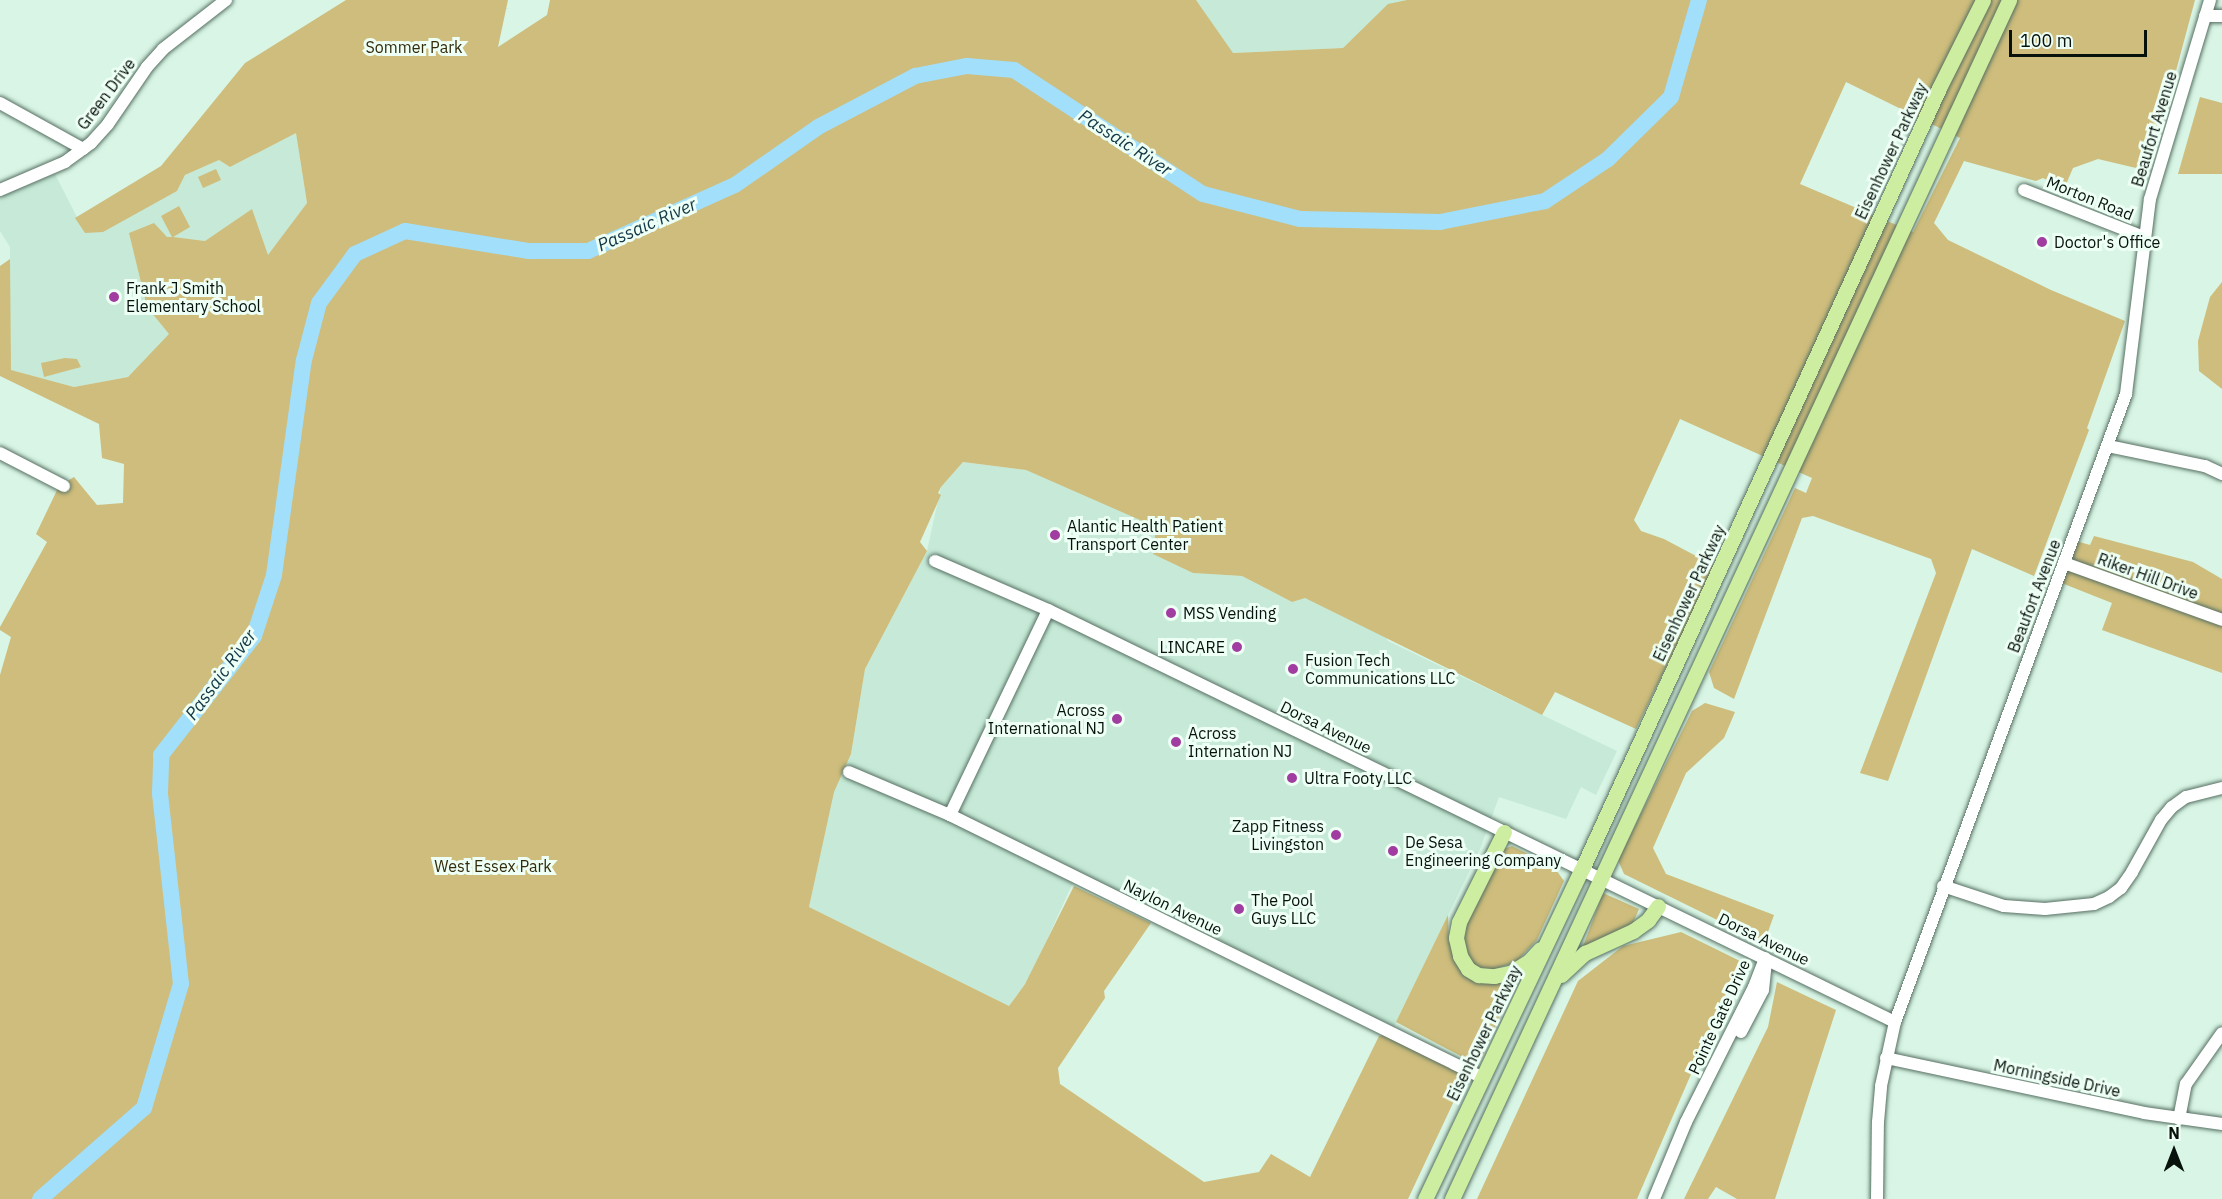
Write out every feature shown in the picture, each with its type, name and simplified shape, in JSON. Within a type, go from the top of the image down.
[{"type":"main road","name":"Eisenhower Parkway","points":[[1425,1199],[1481,1077],[1549,940],[1934,99],[1983,0]]},
{"type":"main road","points":[[1452,1199],[2008,0]]},
{"type":"main road","points":[[1504,831],[1459,922],[1456,938],[1460,956],[1468,969],[1478,975],[1494,976],[1510,973],[1529,961],[1549,940]]},
{"type":"main road","points":[[1550,990],[1566,968],[1586,953],[1633,931],[1648,920],[1658,906]]},
{"type":"street","name":"Green Drive","points":[[0,190],[65,162],[83,148],[108,124],[147,67],[163,49],[226,0]]},
{"type":"street","name":"Beaufort Avenue","points":[[1878,1199],[1878,1122],[1886,1058],[1895,1022],[1943,886],[2126,394],[2144,237],[2159,164],[2210,0]]},
{"type":"street","points":[[2205,16],[2222,16]]},
{"type":"street","points":[[0,103],[83,148]]},
{"type":"street","name":"Morton Road","points":[[2024,190],[2144,237]]},
{"type":"street","points":[[2108,446],[2205,466],[2222,474]]},
{"type":"street","points":[[0,454],[64,486]]},
{"type":"street","name":"Dorsa Avenue","points":[[935,561],[1048,610],[1895,1022]]},
{"type":"street","name":"Riker Hill Drive","points":[[2064,563],[2222,620]]},
{"type":"street","points":[[950,815],[1048,610]]},
{"type":"street","name":"Naylon Avenue","points":[[849,772],[950,815],[1481,1077]]},
{"type":"street","points":[[1943,886],[2004,906],[2045,909],[2094,904],[2121,888],[2161,820],[2172,807],[2186,797],[2222,788]]},
{"type":"street","name":"Pointe Gate Drive","points":[[1654,1199],[1686,1122],[1754,987],[1765,958]]},
{"type":"street","name":"Pointe Gate Drive","points":[[1663,1199],[1693,1126],[1763,990],[1765,958]]},
{"type":"street","points":[[2179,1119],[2186,1084],[2222,1033]]},
{"type":"street","name":"Morningside Drive","points":[[1886,1058],[2179,1119],[2222,1124]]},
{"type":"shaded area","points":[[1196,0],[1407,0],[1388,5],[1343,48],[1232,53]]},
{"type":"shaded area","points":[[296,132],[307,203],[268,256],[252,210],[205,241],[167,237],[147,307],[170,334],[128,377],[74,387],[10,370],[10,247],[0,231],[0,197],[55,174],[85,233],[177,191],[185,175],[219,160],[230,167]]},
{"type":"shaded area","points":[[963,462],[1026,470],[1156,525],[1193,573],[1242,576],[1292,602],[1352,580],[1388,641],[1617,751],[1596,795],[1581,787],[1566,819],[1499,797],[1480,849],[1391,1033],[1075,878],[1031,975],[1009,1006],[809,907],[834,789],[851,754],[865,669],[927,551],[941,487]]},
{"type":"green space","name":"West Essex Park","points":[[346,0],[508,0],[498,47],[547,15],[550,0],[1196,0],[1233,53],[1343,48],[1388,4],[1407,0],[2195,0],[2149,171],[2137,166],[2136,168],[2098,159],[2073,168],[2064,189],[2043,178],[2036,181],[1964,161],[1934,223],[1948,240],[2051,290],[2125,321],[2087,428],[2089,430],[2034,576],[1972,549],[1888,781],[1860,773],[1936,573],[1931,559],[1813,516],[1802,518],[1734,699],[1714,688],[1709,672],[1795,488],[1806,493],[1812,478],[1680,419],[1634,520],[1641,531],[1664,539],[1715,566],[1636,729],[1555,692],[1542,715],[1305,598],[1292,602],[1242,576],[1193,573],[1153,554],[1156,527],[1026,470],[963,462],[941,487],[938,493],[941,495],[920,542],[927,551],[865,669],[851,754],[834,792],[809,907],[1009,1006],[1025,984],[1074,886],[1151,923],[1104,991],[1105,998],[1058,1068],[1060,1084],[1204,1182],[1259,1172],[1271,1154],[1310,1177],[1379,1036],[1395,1033],[1469,1069],[1408,1199],[0,1199],[0,675],[11,637],[0,630],[0,627],[47,542],[36,534],[59,486],[74,477],[97,505],[123,503],[124,464],[102,458],[99,424],[0,376],[0,266],[10,259],[11,370],[74,387],[128,377],[169,334],[147,307],[129,233],[154,223],[167,237],[172,237],[161,216],[179,206],[190,227],[173,237],[205,241],[252,209],[268,255],[307,203],[296,133],[230,167],[219,160],[185,175],[177,191],[103,232],[85,233],[75,218],[161,166],[245,63]],"holes":[[[1846,82],[1960,138],[1913,232],[1800,184]]]},
{"type":"green space","points":[[2200,97],[2222,103],[2222,174],[2178,174]]},
{"type":"green space","points":[[216,169],[221,180],[203,188],[198,177]]},
{"type":"green space","points":[[2222,282],[2222,389],[2199,371],[2198,341],[2210,297]]},
{"type":"green space","points":[[65,358],[77,359],[81,367],[44,377],[41,363]]},
{"type":"green space","points":[[2094,536],[2193,562],[2222,579],[2222,673],[2102,630],[2112,603],[2059,582],[2076,541],[2090,545]]},
{"type":"green space","points":[[1705,703],[1735,712],[1724,738],[1686,773],[1653,848],[1666,874],[1774,915],[1764,943],[1624,874],[1618,860],[1692,711]]},
{"type":"green space","points":[[1512,846],[1554,867],[1564,881],[1537,940],[1516,962],[1492,970],[1475,966],[1463,947],[1466,917],[1498,851]]},
{"type":"green space","points":[[1603,893],[1639,909],[1633,923],[1582,949]]},
{"type":"green space","points":[[1448,915],[1449,941],[1456,964],[1480,983],[1497,983],[1515,979],[1482,1058],[1472,1062],[1396,1022]]},
{"type":"green space","points":[[1681,932],[1740,961],[1637,1199],[1477,1199],[1578,981],[1623,946]]},
{"type":"green space","points":[[1777,982],[1836,1010],[1775,1199],[1737,1199],[1716,1187],[1708,1199],[1684,1199],[1768,1027]]},
{"type":"waterway","name":"Passaic River","points":[[40,1199],[144,1108],[181,984],[160,793],[161,755],[254,636],[274,575],[304,360],[319,303],[355,254],[405,231],[529,251],[588,251],[735,185],[818,127],[915,76],[967,66],[1014,70],[1203,194],[1300,219],[1440,222],[1545,201],[1608,159],[1671,97],[1699,0]]},
{"type":"place","name":"Doctor's Office","points":[[2042,242]]},
{"type":"place","name":"Frank J Smith Elementary School","points":[[114,297]]},
{"type":"place","name":"Alantic Health Patient Transport Center","points":[[1055,535]]},
{"type":"place","name":"MSS Vending","points":[[1171,613]]},
{"type":"place","name":"LINCARE","points":[[1237,647]]},
{"type":"place","name":"Fusion Tech Communications LLC","points":[[1293,669]]},
{"type":"place","name":"Across International NJ","points":[[1117,719]]},
{"type":"place","name":"Across Internation NJ","points":[[1176,742]]},
{"type":"place","name":"Ultra Footy LLC","points":[[1292,778]]},
{"type":"place","name":"Zapp Fitness Livingston","points":[[1336,835]]},
{"type":"place","name":"De Sesa Engineering Company","points":[[1393,851]]},
{"type":"place","name":"The Pool Guys LLC","points":[[1239,909]]},
{"type":"park label","name":"Sommer Park","points":[[414,47]]}]
